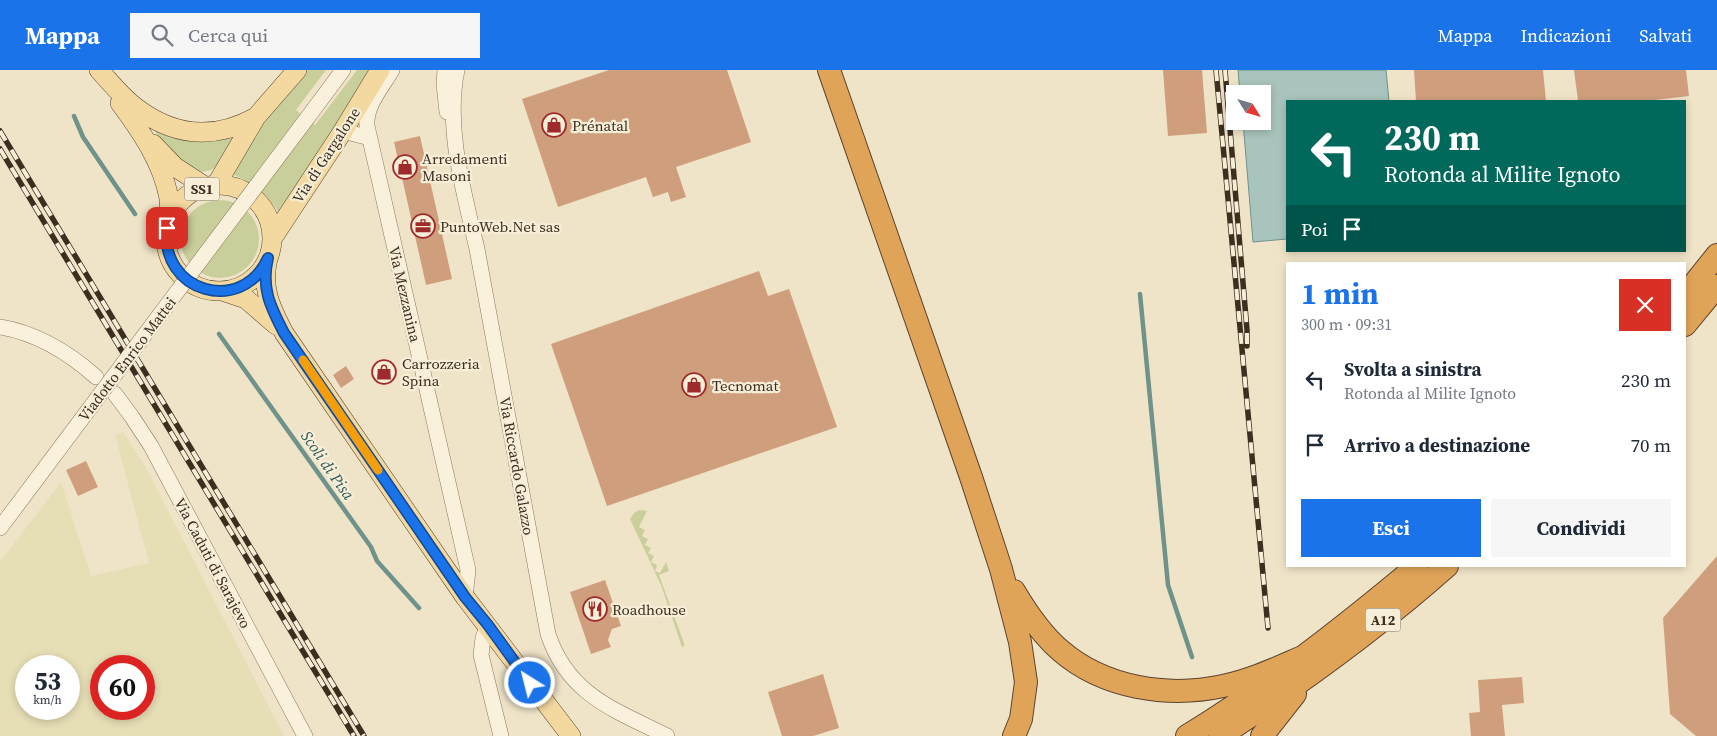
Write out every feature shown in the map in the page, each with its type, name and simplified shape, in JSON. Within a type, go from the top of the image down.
[{"type":"highway","points":[[829,70],[971,477],[1001,569],[1020,642],[1026,682],[1021,719],[1014,736]]},
{"type":"highway","points":[[1686,294],[1717,255]]},
{"type":"highway","points":[[1686,324],[1717,286]]},
{"type":"highway","name":"A12","points":[[1220,736],[1311,663],[1416,567]]},
{"type":"highway","name":"A12","points":[[1187,736],[1238,703],[1366,633],[1446,567]]},
{"type":"highway","points":[[1001,569],[1031,618],[1051,641],[1072,660],[1115,681],[1135,687],[1198,691],[1237,683],[1311,663]]},
{"type":"highway","points":[[1269,731],[1293,696],[1311,663]]},
{"type":"main road","points":[[98,70],[133,106],[176,130],[196,133],[228,130],[256,117]]},
{"type":"main road","name":"SS1","points":[[98,70],[144,135],[175,167],[211,186],[238,189],[256,200],[268,218],[272,239],[268,258],[260,271],[250,281],[236,288],[221,291],[200,288],[187,280],[177,270],[170,257],[166,243],[169,199],[162,175],[144,135]]},
{"type":"main road","points":[[211,186],[256,117],[298,70]]},
{"type":"main road","name":"Via di Gargalone","points":[[272,239],[343,131],[380,70]]},
{"type":"main road","name":"SS1","points":[[169,221],[183,200],[198,190],[211,186]]},
{"type":"main road","points":[[268,258],[266,292],[284,333],[465,597],[570,736]]},
{"type":"main road","points":[[221,291],[246,299],[284,333]]},
{"type":"street","name":"Viadotto Enrico Mattei","points":[[4,522],[343,70]]},
{"type":"street","name":"Via Mezzanina","points":[[392,70],[368,113],[367,122],[468,570],[465,597]]},
{"type":"street","name":"Via Riccardo Galazzo","points":[[445,70],[445,102],[448,122],[454,137]]},
{"type":"street","name":"Via Riccardo Galazzo","points":[[457,70],[454,137],[462,186],[477,249],[546,625],[551,642],[559,661],[578,685],[610,708],[668,736]]},
{"type":"street","points":[[343,131],[370,138]]},
{"type":"street","points":[[0,327],[24,333],[50,344],[96,377]]},
{"type":"street","name":"Via Caduti di Sarajevo","points":[[114,394],[151,446],[305,736]]},
{"type":"street","points":[[488,625],[483,638],[481,655],[501,736]]},
{"type":"shaded area","points":[[123,432],[144,464],[284,736],[0,736],[0,562],[61,482],[91,576],[149,563],[115,435]]},
{"type":"green space","points":[[305,70],[326,70],[296,110],[315,125],[357,70],[373,70],[280,215],[265,195],[253,185],[229,173],[241,151]]},
{"type":"green space","points":[[149,122],[236,135],[218,165],[208,171],[198,171],[188,167],[179,160],[161,140]]},
{"type":"green space","points":[[220,200],[235,203],[248,211],[256,224],[259,239],[256,254],[248,267],[235,275],[220,278],[205,275],[192,267],[184,254],[181,239],[184,224],[192,211],[205,203]]},
{"type":"green space","points":[[639,510],[647,511],[639,527],[645,530],[642,536],[648,539],[645,545],[651,548],[648,553],[654,556],[651,562],[657,565],[655,571],[660,573],[666,562],[669,571],[659,575],[684,643],[682,647],[661,585],[630,519]]},
{"type":"water","points":[[1238,70],[1386,70],[1389,100],[1286,100],[1286,239],[1253,242],[1244,130],[1271,130],[1271,85],[1239,85]]},
{"type":"building","points":[[609,70],[727,70],[751,142],[676,167],[686,197],[671,202],[668,192],[653,197],[646,177],[558,207],[522,99]]},
{"type":"building","points":[[1163,70],[1202,70],[1207,133],[1168,136]]},
{"type":"building","points":[[1414,70],[1543,70],[1546,100],[1416,100]]},
{"type":"building","points":[[1574,70],[1686,70],[1689,96],[1655,100],[1578,100]]},
{"type":"building","points":[[420,136],[452,279],[426,285],[394,142]]},
{"type":"building","name":"Tecnomat","points":[[759,271],[768,296],[789,289],[837,427],[607,506],[551,344]]},
{"type":"building","points":[[346,366],[354,379],[341,388],[333,375]]},
{"type":"building","points":[[86,461],[98,487],[78,496],[66,470]]},
{"type":"building","points":[[1717,556],[1717,736],[1696,736],[1670,714],[1663,618]]},
{"type":"building","name":"Roadhouse","points":[[605,580],[621,626],[612,629],[608,640],[611,647],[591,654],[570,592]]},
{"type":"building","points":[[823,674],[839,728],[813,736],[782,736],[768,692]]},
{"type":"building","points":[[1522,677],[1524,703],[1502,705],[1505,736],[1471,736],[1469,713],[1480,712],[1478,680]]},
{"type":"waterway","name":"Scoli di Pisa","points":[[74,116],[83,137],[135,214]]},
{"type":"waterway","points":[[1140,294],[1168,585],[1192,657]]},
{"type":"waterway","name":"Scoli di Pisa","points":[[219,334],[371,547],[377,561],[419,608]]},
{"type":"railway","points":[[1216,70],[1268,628]]},
{"type":"railway","points":[[1225,70],[1247,346]]},
{"type":"railway","points":[[0,131],[364,736]]},
{"type":"railway","points":[[0,149],[354,736]]},
{"type":"slow traffic","points":[[303,360],[378,470]]},
{"type":"place","name":"Prénatal","points":[[554,125]]},
{"type":"place","name":"Arredamenti Masoni","points":[[405,167]]},
{"type":"place","name":"PuntoWeb.Net sas","points":[[423,226]]},
{"type":"place","name":"Carrozzeria Spina","points":[[384,372]]},
{"type":"place","name":"Tecnomat","points":[[694,385]]},
{"type":"place","name":"Roadhouse","points":[[595,609]]},
{"type":"route","points":[[167,228],[166,243],[173,264],[182,276],[200,288],[221,291],[243,285],[256,276],[268,258],[265,283],[266,292],[284,333],[465,597],[530,683]]}]
